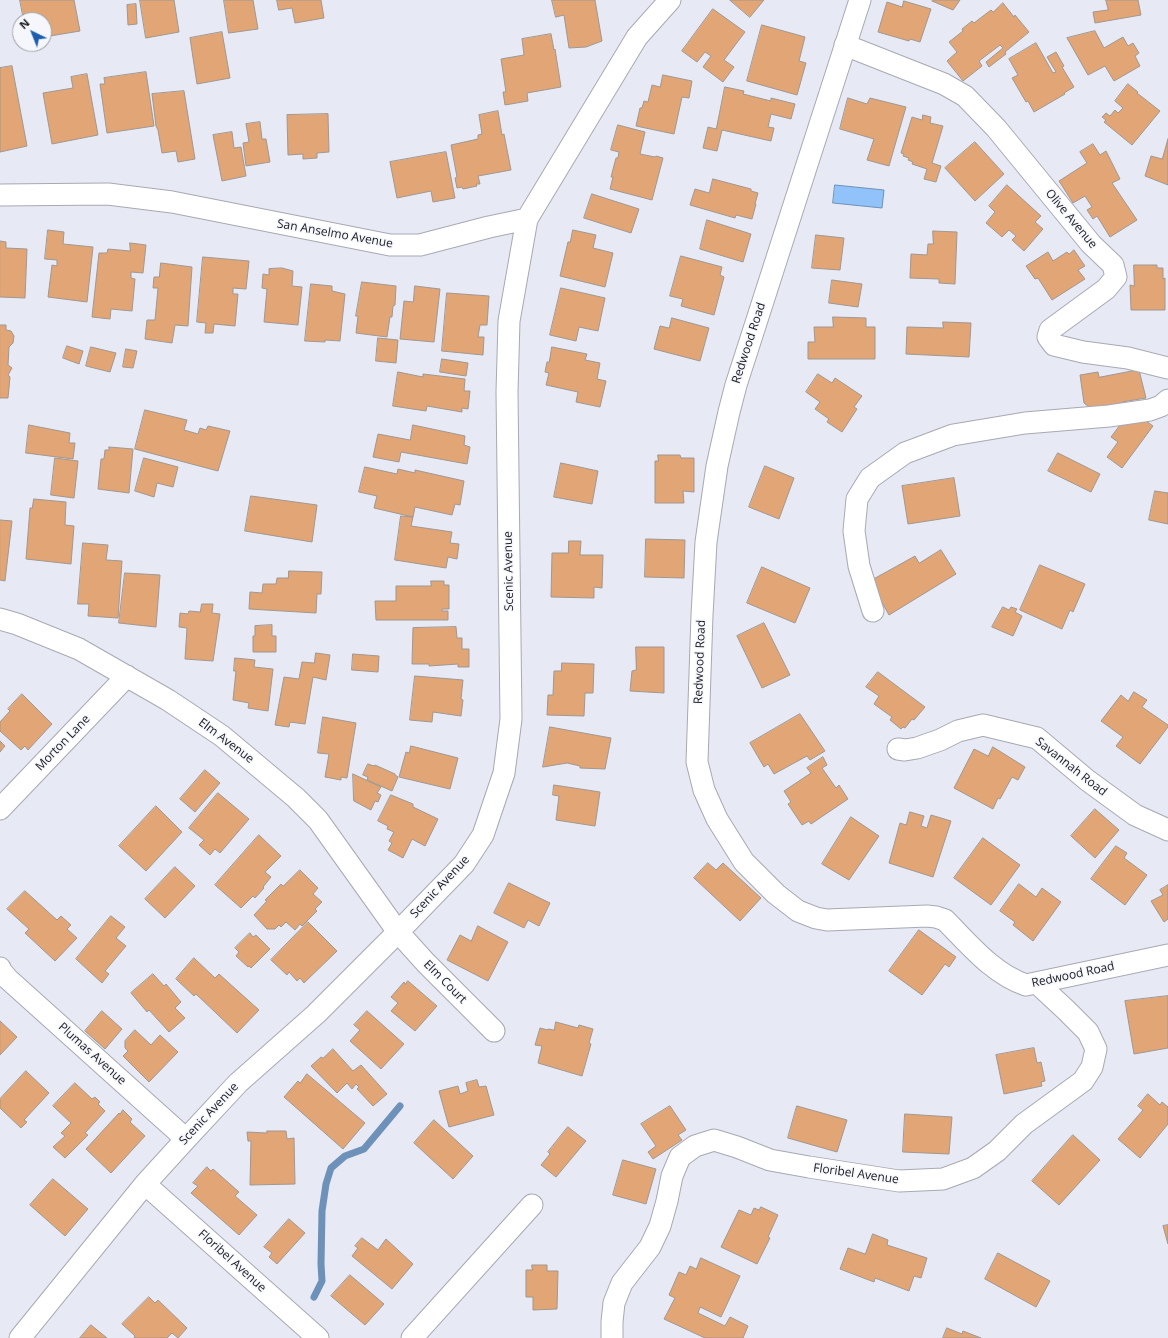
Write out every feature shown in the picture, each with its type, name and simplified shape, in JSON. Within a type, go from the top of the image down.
[{"type":"street","points":[[527,219],[637,37],[670,0]]},
{"type":"street","name":"Redwood Road","points":[[860,0],[736,385],[723,436],[714,484],[706,542],[697,762],[704,790],[736,852],[744,862],[762,882],[788,905],[798,911],[816,918],[827,920],[936,917],[945,920],[989,963],[1014,981],[1026,985],[1038,984],[1168,955]]},
{"type":"street","name":"Olive Avenue","points":[[845,45],[944,84],[965,96],[996,128],[1091,244],[1113,265],[1116,277],[1106,289],[1050,330],[1048,338],[1054,345],[1083,352],[1128,358],[1168,368]]},
{"type":"street","name":"San Anselmo Avenue","points":[[0,195],[108,194],[156,200],[390,245],[420,246],[527,219]]},
{"type":"street","name":"Scenic Avenue","points":[[20,1338],[145,1184],[186,1139],[238,1083],[316,1014],[398,932],[464,864],[483,835],[504,773],[511,718],[507,392],[509,322],[527,219]]},
{"type":"street","points":[[873,611],[859,566],[854,531],[857,499],[870,478],[905,454],[954,435],[1025,423],[1109,416],[1150,410],[1160,406],[1168,400]]},
{"type":"street","name":"Elm Avenue","points":[[0,619],[17,624],[79,649],[168,700],[222,736],[296,798],[318,820],[398,932]]},
{"type":"street","name":"Morton Lane","points":[[0,810],[127,676]]},
{"type":"street","name":"Savannah Road","points":[[898,749],[905,750],[917,748],[940,740],[958,731],[983,725],[1037,738],[1087,780],[1135,815],[1168,830]]},
{"type":"street","name":"Elm Court","points":[[398,932],[426,963],[494,1031]]},
{"type":"street","name":"Plumas Avenue","points":[[0,968],[8,979],[186,1139]]},
{"type":"street","name":"Floribel Avenue","points":[[612,1338],[614,1304],[622,1283],[650,1246],[660,1226],[672,1176],[680,1157],[695,1146],[714,1140],[770,1160],[809,1167],[899,1181],[943,1179],[973,1168],[997,1151],[1024,1124],[1083,1081],[1092,1067],[1096,1049],[1088,1032],[1038,984]]},
{"type":"street","name":"Floribel Avenue","points":[[145,1184],[318,1338]]},
{"type":"street","points":[[412,1338],[532,1205]]},
{"type":"water","points":[[835,185],[884,190],[882,208],[833,203]]},
{"type":"building","points":[[20,0],[74,0],[80,31],[52,36],[52,12],[22,12]]},
{"type":"building","points":[[140,0],[174,0],[179,32],[146,38]]},
{"type":"building","points":[[224,0],[253,0],[258,29],[229,33]]},
{"type":"building","points":[[277,0],[321,0],[324,18],[295,23],[292,8],[279,10]]},
{"type":"building","points":[[552,0],[595,0],[602,41],[586,47],[569,48],[564,15],[556,17]]},
{"type":"building","points":[[730,0],[764,0],[750,17]]},
{"type":"building","points":[[960,0],[953,10],[932,1]]},
{"type":"building","points":[[1106,0],[1138,0],[1141,15],[1095,23],[1093,12],[1108,10]]},
{"type":"building","points":[[904,1],[931,9],[920,42],[910,39],[909,41],[878,32],[887,2],[902,7]]},
{"type":"building","points":[[1003,3],[1029,32],[1005,52],[1006,54],[989,67],[986,62],[1003,48],[1000,45],[979,61],[982,66],[963,81],[947,61],[957,52],[949,42],[963,31],[962,29],[972,21],[974,23],[991,10],[993,12]]},
{"type":"building","points":[[136,4],[137,24],[128,25],[127,5]]},
{"type":"building","points":[[713,9],[745,32],[724,60],[734,67],[723,82],[703,67],[711,56],[705,52],[697,62],[682,51]]},
{"type":"building","points":[[762,25],[805,37],[799,61],[806,63],[797,95],[747,81]]},
{"type":"building","points":[[1095,31],[1104,48],[1123,37],[1128,46],[1133,43],[1139,53],[1135,56],[1140,66],[1114,81],[1105,66],[1088,75],[1067,38]]},
{"type":"building","points":[[222,32],[230,78],[197,84],[190,38]]},
{"type":"building","points":[[551,34],[561,87],[527,93],[528,101],[505,105],[503,92],[506,92],[501,59],[524,55],[522,39]]},
{"type":"building","points":[[1036,43],[1053,73],[1056,72],[1047,57],[1056,52],[1064,66],[1062,67],[1074,87],[1034,112],[1028,101],[1026,102],[1012,78],[1018,75],[1009,59]]},
{"type":"building","points":[[12,66],[27,146],[0,152],[0,68]]},
{"type":"building","points":[[146,72],[154,126],[107,133],[100,84],[105,84],[104,78]]},
{"type":"building","points":[[87,74],[98,135],[52,144],[43,93],[73,88],[71,77]]},
{"type":"building","points":[[663,75],[692,81],[689,98],[682,97],[674,134],[636,126],[640,108],[642,108],[644,101],[648,102],[652,85],[660,87]]},
{"type":"building","points":[[1128,84],[1160,111],[1132,145],[1104,122],[1106,120],[1102,117],[1106,113],[1110,116],[1115,110],[1118,113],[1123,108],[1115,101]]},
{"type":"building","points":[[725,87],[744,91],[743,94],[771,101],[771,98],[795,104],[791,119],[771,114],[768,127],[774,128],[771,141],[722,130],[717,151],[703,148],[708,127],[716,129]]},
{"type":"building","points":[[184,91],[195,159],[178,162],[176,151],[162,153],[156,126],[152,94]]},
{"type":"building","points":[[848,98],[867,104],[870,98],[906,107],[889,166],[867,160],[874,139],[840,129]]},
{"type":"building","points":[[498,111],[502,135],[504,134],[511,170],[478,176],[480,184],[476,184],[477,186],[463,189],[462,187],[457,188],[455,178],[457,177],[451,145],[478,139],[478,135],[482,134],[479,115]]},
{"type":"building","points":[[328,114],[329,152],[317,153],[317,158],[303,159],[303,154],[288,155],[287,115]]},
{"type":"building","points":[[923,115],[931,117],[930,123],[943,126],[932,163],[941,166],[936,182],[924,179],[927,169],[912,164],[913,162],[908,160],[909,158],[903,156],[904,154],[901,153],[912,117],[922,120]]},
{"type":"building","points":[[260,122],[262,139],[266,139],[270,162],[246,166],[243,143],[249,142],[246,124]]},
{"type":"building","points":[[618,125],[645,132],[640,154],[663,158],[652,200],[610,189],[613,177],[611,177],[619,152],[611,150]]},
{"type":"building","points":[[232,132],[234,148],[241,147],[246,176],[222,181],[213,135]]},
{"type":"building","points":[[1168,139],[1168,185],[1145,176],[1151,156],[1162,159]]},
{"type":"building","points":[[975,142],[1004,174],[975,201],[945,168]]},
{"type":"building","points":[[1093,144],[1100,155],[1106,151],[1120,179],[1112,183],[1137,220],[1110,237],[1097,216],[1093,219],[1087,210],[1092,207],[1085,196],[1073,203],[1059,181],[1087,163],[1080,152]]},
{"type":"building","points":[[446,152],[455,198],[433,202],[431,191],[397,198],[390,162]]},
{"type":"building","points":[[713,179],[751,189],[751,191],[758,193],[752,219],[736,215],[735,218],[690,205],[695,189],[709,193]]},
{"type":"building","points":[[1007,185],[1041,216],[1035,222],[1043,229],[1024,251],[1012,240],[1016,236],[1009,230],[1002,237],[986,223],[995,212],[989,206]]},
{"type":"building","points":[[592,194],[639,209],[631,233],[584,218]]},
{"type":"building","points":[[707,220],[751,234],[743,262],[700,249]]},
{"type":"building","points":[[48,230],[64,232],[63,244],[93,247],[87,302],[48,297],[52,265],[57,266],[57,260],[45,259]]},
{"type":"building","points":[[573,230],[596,235],[593,248],[613,253],[605,287],[560,276],[568,242],[570,242]]},
{"type":"building","points":[[933,231],[957,232],[955,284],[939,283],[939,279],[910,278],[911,254],[927,255],[928,244],[933,244]]},
{"type":"building","points":[[816,235],[844,238],[840,270],[812,268]]},
{"type":"building","points":[[0,241],[6,242],[6,248],[27,249],[25,298],[0,297]]},
{"type":"building","points":[[130,243],[146,245],[143,273],[131,272],[131,278],[135,279],[132,311],[111,309],[110,319],[92,317],[99,253],[107,253],[108,249],[130,251]]},
{"type":"building","points":[[1074,250],[1085,266],[1078,270],[1085,279],[1052,300],[1038,278],[1035,279],[1026,266],[1048,252],[1053,261],[1067,252],[1069,254]]},
{"type":"building","points":[[681,256],[722,267],[720,275],[724,277],[714,315],[681,306],[683,299],[670,296]]},
{"type":"building","points":[[203,257],[249,261],[246,289],[233,288],[233,294],[238,294],[235,326],[214,324],[213,333],[205,333],[206,323],[197,322]]},
{"type":"building","points":[[161,263],[192,267],[188,326],[175,325],[172,343],[145,339],[147,320],[155,320],[158,288],[153,288],[154,277],[159,277]]},
{"type":"building","points":[[1134,265],[1157,265],[1157,268],[1163,268],[1163,279],[1165,278],[1165,310],[1131,310],[1130,285],[1134,286]]},
{"type":"building","points":[[282,268],[293,271],[292,286],[302,287],[298,325],[264,322],[267,289],[262,288],[263,274],[269,275],[269,269]]},
{"type":"building","points":[[832,280],[862,284],[858,307],[829,303]]},
{"type":"building","points":[[362,282],[396,286],[395,305],[393,306],[392,317],[390,317],[387,337],[356,333],[358,316],[356,316]]},
{"type":"building","points":[[311,284],[332,286],[332,291],[345,294],[340,341],[305,341]]},
{"type":"building","points":[[415,286],[440,289],[434,342],[400,339],[404,301],[413,302]]},
{"type":"building","points":[[561,288],[605,298],[598,331],[579,327],[576,341],[550,335]]},
{"type":"building","points":[[447,293],[489,296],[487,325],[480,325],[478,337],[484,337],[483,355],[442,351]]},
{"type":"building","points":[[833,317],[866,318],[866,327],[875,327],[875,359],[808,359],[808,342],[815,342],[814,327],[833,327]]},
{"type":"building","points":[[672,318],[709,328],[700,361],[654,349],[660,326],[669,328]]},
{"type":"building","points":[[943,322],[971,323],[969,357],[906,354],[907,327],[943,328]]},
{"type":"building","points":[[0,325],[6,325],[6,330],[11,331],[14,336],[13,343],[9,347],[8,365],[12,368],[8,375],[10,377],[8,398],[0,398]]},
{"type":"building","points":[[378,338],[398,340],[396,363],[376,361]]},
{"type":"building","points":[[67,346],[83,351],[79,364],[63,358]]},
{"type":"building","points":[[91,347],[116,353],[110,372],[86,366]]},
{"type":"building","points":[[552,347],[587,354],[585,360],[600,363],[597,379],[606,381],[600,407],[576,402],[578,392],[546,385],[549,373],[545,372]]},
{"type":"building","points":[[126,349],[137,351],[133,368],[123,367]]},
{"type":"building","points":[[442,359],[468,363],[466,376],[440,372]]},
{"type":"building","points":[[1139,370],[1146,398],[1122,402],[1123,405],[1093,410],[1084,403],[1080,375],[1098,372],[1099,377]]},
{"type":"building","points":[[398,372],[423,377],[423,374],[465,379],[464,391],[470,391],[468,409],[462,408],[462,412],[427,406],[426,411],[393,406]]},
{"type":"building","points":[[818,374],[832,383],[835,378],[862,396],[854,407],[857,409],[842,432],[827,422],[829,419],[815,409],[820,402],[806,392]]},
{"type":"building","points":[[145,410],[187,420],[184,430],[198,434],[200,428],[206,430],[208,426],[230,431],[218,471],[135,449]]},
{"type":"building","points":[[1139,416],[1153,426],[1122,468],[1107,457],[1118,442],[1111,437],[1126,417],[1134,423]]},
{"type":"building","points":[[29,425],[70,433],[69,443],[75,443],[73,459],[26,453]]},
{"type":"building","points":[[413,425],[465,436],[464,445],[470,447],[467,464],[401,452],[399,462],[373,457],[378,434],[410,440]]},
{"type":"building","points":[[109,447],[133,449],[129,493],[98,489],[101,459],[104,459],[105,450],[109,450]]},
{"type":"building","points":[[1058,453],[1100,474],[1091,492],[1048,471]]},
{"type":"building","points":[[658,455],[680,455],[681,458],[694,458],[694,492],[683,491],[684,503],[655,503],[655,461],[658,461]]},
{"type":"building","points":[[55,458],[78,461],[74,498],[51,495]]},
{"type":"building","points":[[144,458],[178,467],[173,487],[157,483],[154,497],[135,491]]},
{"type":"building","points":[[561,463],[598,471],[592,504],[554,497]]},
{"type":"building","points":[[765,466],[794,478],[779,519],[749,507]]},
{"type":"building","points":[[365,467],[397,474],[398,469],[415,473],[415,470],[464,481],[460,505],[455,504],[452,515],[415,507],[413,517],[374,508],[377,496],[359,492]]},
{"type":"building","points":[[954,478],[960,516],[908,524],[902,486]]},
{"type":"building","points":[[1155,491],[1168,493],[1168,524],[1149,520]]},
{"type":"building","points":[[251,496],[317,505],[312,542],[245,531]]},
{"type":"building","points":[[34,499],[66,502],[65,525],[74,526],[71,564],[26,559],[30,508],[32,508]]},
{"type":"building","points":[[401,516],[413,517],[411,526],[452,532],[450,543],[459,544],[457,559],[448,557],[446,568],[395,560]]},
{"type":"building","points":[[0,520],[12,521],[5,581],[0,580]]},
{"type":"building","points":[[646,539],[685,540],[684,578],[645,577]]},
{"type":"building","points":[[569,541],[581,541],[580,555],[603,555],[602,588],[594,587],[594,598],[551,597],[552,553],[568,553]]},
{"type":"building","points":[[83,543],[108,545],[106,560],[122,561],[118,618],[88,616],[89,604],[78,604]]},
{"type":"building","points":[[941,550],[956,574],[889,615],[870,581],[915,556],[919,563]]},
{"type":"building","points":[[1040,565],[1085,584],[1073,612],[1070,610],[1062,629],[1020,610]]},
{"type":"building","points":[[762,567],[810,588],[795,623],[747,603]]},
{"type":"building","points":[[289,571],[322,572],[321,594],[317,594],[316,613],[249,609],[250,592],[262,593],[263,584],[276,584],[277,578],[288,578]]},
{"type":"building","points":[[125,573],[160,575],[156,627],[119,623]]},
{"type":"building","points":[[431,581],[444,581],[444,585],[449,585],[449,609],[442,609],[442,611],[448,611],[448,620],[376,620],[375,601],[396,601],[396,586],[431,586]]},
{"type":"building","points":[[202,604],[213,604],[212,613],[220,614],[213,661],[185,659],[187,628],[179,627],[180,613],[188,614],[189,611],[200,612]]},
{"type":"building","points":[[1003,607],[1009,610],[1011,607],[1017,609],[1015,612],[1022,616],[1013,636],[992,627]]},
{"type":"building","points":[[764,623],[790,675],[762,688],[737,636]]},
{"type":"building","points":[[272,625],[272,636],[276,636],[276,652],[253,652],[253,636],[255,636],[255,626]]},
{"type":"building","points":[[456,627],[457,638],[462,638],[462,649],[469,649],[469,667],[458,667],[458,664],[429,666],[429,664],[412,664],[413,628]]},
{"type":"building","points":[[636,647],[664,647],[664,693],[630,691],[632,671],[636,670]]},
{"type":"building","points":[[316,653],[330,655],[326,680],[313,677],[305,724],[290,722],[289,727],[275,725],[284,677],[299,679],[302,662],[314,663]]},
{"type":"building","points":[[353,654],[379,656],[378,672],[352,670]]},
{"type":"building","points":[[235,658],[255,660],[254,667],[273,669],[268,711],[248,708],[249,703],[233,700],[236,671],[234,671]]},
{"type":"building","points":[[562,663],[594,664],[593,693],[585,693],[584,716],[547,715],[548,695],[553,695],[554,671],[561,671]]},
{"type":"building","points":[[878,672],[925,707],[905,728],[903,727],[901,729],[890,720],[892,717],[874,704],[879,696],[866,687]]},
{"type":"building","points":[[415,676],[463,680],[461,716],[433,712],[432,722],[410,720]]},
{"type":"building","points":[[1134,692],[1147,700],[1142,707],[1168,725],[1140,764],[1116,746],[1123,737],[1101,721],[1121,695],[1128,701]]},
{"type":"building","points":[[22,694],[52,724],[28,750],[25,746],[21,750],[0,731],[0,722],[10,711],[8,709]]},
{"type":"building","points":[[800,714],[825,751],[810,760],[807,756],[774,774],[768,764],[764,767],[750,743]]},
{"type":"building","points":[[323,717],[356,723],[347,778],[341,777],[341,780],[325,777],[329,754],[318,753]]},
{"type":"building","points":[[550,727],[611,738],[605,769],[580,768],[580,766],[567,763],[543,767]]},
{"type":"building","points":[[0,741],[5,746],[0,752]]},
{"type":"building","points":[[411,746],[458,758],[450,789],[399,777],[406,752],[409,753]]},
{"type":"building","points":[[993,747],[1025,767],[1018,780],[1012,777],[1000,799],[998,798],[993,809],[954,788],[974,749],[988,756]]},
{"type":"building","points":[[823,757],[827,765],[822,768],[836,788],[839,785],[848,799],[811,824],[809,821],[802,825],[788,804],[791,802],[784,791],[811,773],[807,768]]},
{"type":"building","points":[[368,764],[375,765],[395,774],[398,777],[392,791],[367,780],[368,777],[363,775]]},
{"type":"building","points":[[205,770],[220,783],[195,812],[180,799]]},
{"type":"building","points":[[353,774],[381,787],[377,793],[381,795],[378,802],[375,801],[371,810],[354,801]]},
{"type":"building","points":[[554,785],[600,792],[595,826],[556,820],[559,796],[553,795]]},
{"type":"building","points":[[218,793],[249,819],[220,853],[215,849],[210,855],[199,845],[204,840],[189,828]]},
{"type":"building","points":[[391,795],[413,804],[413,807],[438,819],[425,846],[412,839],[403,858],[388,850],[392,843],[389,841],[394,832],[387,829],[388,826],[378,821]]},
{"type":"building","points":[[156,806],[182,832],[146,871],[119,846]]},
{"type":"building","points":[[1095,809],[1119,830],[1095,858],[1071,836]]},
{"type":"building","points":[[910,812],[924,816],[921,826],[927,828],[931,815],[951,821],[933,877],[889,863],[900,823],[906,825]]},
{"type":"building","points":[[851,817],[879,836],[849,880],[822,864]]},
{"type":"building","points":[[259,835],[281,856],[265,872],[271,877],[263,887],[264,888],[255,898],[253,896],[241,908],[215,885]]},
{"type":"building","points":[[983,838],[1020,865],[991,905],[954,878]]},
{"type":"building","points":[[1116,846],[1127,853],[1124,858],[1147,875],[1125,905],[1091,879]]},
{"type":"building","points":[[708,863],[716,870],[723,863],[761,898],[740,921],[694,878]]},
{"type":"building","points":[[175,867],[195,886],[165,918],[145,899]]},
{"type":"building","points":[[300,870],[318,888],[313,894],[322,902],[315,909],[317,911],[302,926],[300,924],[295,930],[286,922],[281,927],[279,925],[275,929],[267,929],[254,915],[267,901],[265,900],[281,884],[283,886]]},
{"type":"building","points":[[509,883],[550,903],[539,926],[528,920],[524,928],[494,913]]},
{"type":"building","points":[[1019,884],[1036,897],[1042,888],[1061,902],[1033,941],[1013,925],[1015,922],[1000,911]]},
{"type":"building","points":[[1168,885],[1168,919],[1164,922],[1151,901],[1163,895],[1160,890]]},
{"type":"building","points":[[25,891],[57,920],[61,916],[71,925],[67,929],[77,938],[55,961],[25,933],[29,929],[7,909]]},
{"type":"building","points":[[111,916],[125,927],[116,938],[126,946],[105,971],[109,974],[102,983],[76,959]]},
{"type":"building","points":[[308,922],[337,951],[304,983],[300,978],[297,981],[289,972],[287,975],[271,960]]},
{"type":"building","points":[[478,926],[508,942],[488,981],[447,960],[460,935],[471,941]]},
{"type":"building","points":[[919,930],[956,957],[949,967],[945,964],[922,995],[889,971]]},
{"type":"building","points":[[250,933],[253,937],[256,935],[270,949],[251,968],[236,956],[239,952],[235,948]]},
{"type":"building","points":[[194,958],[215,978],[219,974],[259,1010],[237,1033],[196,994],[194,996],[176,979]]},
{"type":"building","points":[[153,974],[164,986],[166,984],[181,1002],[175,1008],[185,1018],[169,1032],[149,1010],[147,1012],[131,993]]},
{"type":"building","points":[[408,981],[437,1006],[415,1031],[391,1011],[398,1003],[391,997],[404,982],[405,984]]},
{"type":"building","points":[[1168,996],[1168,1048],[1134,1054],[1125,1001]]},
{"type":"building","points":[[102,1011],[122,1029],[105,1049],[85,1031]]},
{"type":"building","points":[[367,1011],[404,1044],[381,1069],[350,1041],[360,1030],[354,1025]]},
{"type":"building","points":[[0,1021],[17,1037],[0,1055]]},
{"type":"building","points":[[556,1022],[578,1028],[579,1025],[593,1029],[589,1043],[591,1044],[582,1076],[538,1063],[542,1046],[535,1045],[540,1028],[554,1030]]},
{"type":"building","points":[[135,1030],[151,1045],[160,1035],[178,1052],[149,1082],[123,1056],[128,1051],[125,1048],[125,1041]]},
{"type":"building","points":[[1034,1048],[1037,1063],[1041,1062],[1045,1081],[1041,1082],[1042,1086],[1004,1094],[996,1055]]},
{"type":"building","points":[[333,1049],[353,1071],[361,1065],[387,1094],[373,1106],[357,1089],[359,1087],[356,1084],[352,1089],[347,1083],[337,1093],[311,1066]]},
{"type":"building","points":[[26,1071],[49,1093],[24,1120],[27,1122],[21,1128],[0,1108],[0,1099]]},
{"type":"building","points":[[307,1074],[365,1123],[343,1149],[284,1097],[298,1081],[300,1083]]},
{"type":"building","points":[[477,1080],[479,1087],[486,1086],[494,1115],[449,1127],[439,1091],[458,1086],[460,1094],[468,1091],[466,1083]]},
{"type":"building","points":[[75,1083],[92,1099],[95,1097],[100,1102],[98,1104],[105,1111],[85,1133],[88,1135],[65,1158],[53,1147],[65,1136],[61,1133],[71,1123],[53,1106]]},
{"type":"building","points":[[1148,1094],[1160,1105],[1162,1102],[1168,1107],[1168,1124],[1140,1158],[1118,1139],[1143,1110],[1138,1106]]},
{"type":"building","points":[[670,1106],[686,1130],[678,1135],[682,1140],[653,1159],[648,1152],[656,1146],[641,1124]]},
{"type":"building","points":[[797,1106],[847,1120],[837,1152],[788,1138]]},
{"type":"building","points":[[123,1110],[132,1119],[130,1122],[145,1136],[111,1173],[86,1149]]},
{"type":"building","points":[[905,1114],[952,1117],[949,1154],[903,1152]]},
{"type":"building","points":[[434,1120],[473,1156],[453,1179],[414,1143]]},
{"type":"building","points":[[568,1127],[586,1141],[556,1177],[541,1165],[550,1154],[548,1152]]},
{"type":"building","points":[[267,1131],[286,1131],[287,1139],[294,1138],[295,1184],[250,1185],[251,1141],[248,1141],[247,1132],[267,1133]]},
{"type":"building","points":[[1073,1135],[1100,1160],[1059,1205],[1032,1181]]},
{"type":"building","points":[[623,1160],[656,1169],[646,1204],[613,1195]]},
{"type":"building","points":[[207,1167],[211,1171],[213,1169],[239,1192],[235,1196],[257,1215],[239,1235],[191,1193],[198,1186],[193,1183]]},
{"type":"building","points":[[53,1179],[88,1209],[65,1236],[30,1205]]},
{"type":"building","points":[[761,1207],[778,1215],[768,1237],[770,1238],[757,1264],[721,1247],[739,1210],[751,1215],[754,1208],[759,1210]]},
{"type":"building","points":[[289,1219],[305,1233],[277,1264],[269,1257],[272,1253],[264,1247]]},
{"type":"building","points":[[1168,1225],[1168,1244],[1163,1226]]},
{"type":"building","points":[[873,1234],[888,1240],[887,1245],[927,1258],[921,1278],[914,1276],[909,1291],[875,1278],[874,1282],[840,1269],[848,1248],[865,1254]]},
{"type":"building","points":[[362,1238],[378,1250],[386,1239],[413,1264],[392,1289],[352,1256],[358,1248],[355,1246]]},
{"type":"building","points":[[998,1253],[1050,1281],[1036,1307],[985,1279]]},
{"type":"building","points":[[701,1258],[740,1276],[721,1317],[700,1307],[698,1313],[725,1326],[730,1317],[748,1326],[743,1338],[705,1338],[664,1319],[675,1298],[669,1295],[679,1272],[686,1275],[690,1266],[696,1269]]},
{"type":"building","points":[[532,1265],[547,1265],[547,1271],[558,1271],[557,1309],[533,1310],[533,1297],[526,1297],[526,1270],[532,1270]]},
{"type":"building","points":[[350,1275],[384,1304],[365,1325],[331,1296]]},
{"type":"building","points":[[149,1297],[155,1303],[158,1300],[187,1328],[178,1338],[172,1333],[167,1338],[134,1338],[135,1336],[122,1324]]},
{"type":"building","points":[[91,1325],[107,1338],[80,1338]]},
{"type":"building","points":[[947,1328],[962,1334],[963,1331],[981,1338],[943,1338]]},
{"type":"waterway","points":[[314,1297],[322,1281],[322,1211],[326,1184],[331,1168],[345,1156],[364,1149],[400,1106]]}]
